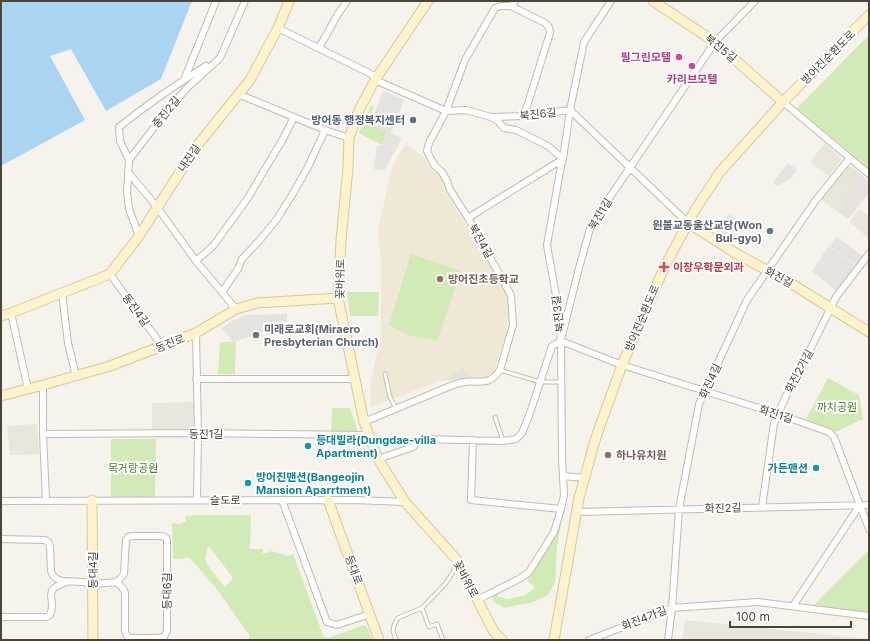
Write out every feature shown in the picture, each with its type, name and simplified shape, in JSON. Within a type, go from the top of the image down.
[{"type":"street","points":[[184,80],[216,1]]},
{"type":"street","name":"중진2길","points":[[128,160],[169,108],[188,87],[220,58],[245,1]]},
{"type":"street","name":"내진길","points":[[157,207],[196,147],[250,80],[278,28],[289,1]]},
{"type":"street","points":[[319,48],[347,1]]},
{"type":"street","name":"꽃바위로","points":[[428,1],[376,79],[360,108],[349,138],[338,298],[364,422],[378,459],[405,502],[457,560],[496,636],[502,640]]},
{"type":"street","name":"북진3길","points":[[477,600],[519,579],[529,572],[554,532],[561,509],[564,495],[562,459],[561,342],[558,307],[547,245],[560,166],[563,159],[570,110],[584,42],[611,1]]},
{"type":"street","name":"북진5길","points":[[653,1],[716,42],[783,102]]},
{"type":"street","name":"북진1길","points":[[378,459],[413,447],[424,439],[503,441],[516,439],[522,433],[552,346],[561,342],[591,225],[716,42],[755,1]]},
{"type":"street","points":[[513,4],[548,25],[550,29],[524,116]]},
{"type":"street","name":"북진4길","points":[[500,370],[513,325],[511,295],[468,218],[449,188],[442,172],[431,159],[427,151],[431,138],[446,110],[465,60],[495,8],[513,4]]},
{"type":"street","name":"방어진순환도로","points":[[554,640],[576,512],[596,438],[622,365],[664,268],[695,210],[720,172],[783,102],[869,15]]},
{"type":"street","name":"북진6길","points":[[278,28],[376,79],[446,110],[466,110],[491,117],[524,116],[570,110],[688,223]]},
{"type":"street","points":[[139,236],[129,209],[127,192],[128,160],[120,141],[119,128],[144,107],[220,58]]},
{"type":"street","points":[[238,94],[349,138]]},
{"type":"street","points":[[783,102],[869,174]]},
{"type":"street","points":[[196,261],[213,246],[248,198],[283,139],[294,117]]},
{"type":"street","points":[[468,218],[563,159],[548,146],[516,130],[504,128],[498,121],[491,117]]},
{"type":"street","points":[[222,292],[238,269],[242,259],[259,241],[292,195],[326,130]]},
{"type":"street","name":"화진4길","points":[[668,640],[672,608],[679,509],[699,404],[747,300],[816,200],[850,158]]},
{"type":"street","points":[[128,172],[157,207],[196,261],[236,309]]},
{"type":"street","points":[[1,316],[110,274],[139,236],[157,207]]},
{"type":"street","name":"화진길","points":[[688,223],[737,254],[792,284],[869,332]]},
{"type":"street","name":"화진2가길","points":[[762,507],[774,423],[836,297],[869,254]]},
{"type":"street","name":"동진4길","points":[[110,274],[162,346]]},
{"type":"street","points":[[62,293],[68,342],[76,376]]},
{"type":"street","name":"동진로","points":[[1,396],[110,366],[196,333],[236,309],[257,303],[338,298]]},
{"type":"street","points":[[11,313],[28,389]]},
{"type":"street","points":[[196,333],[198,434],[197,500]]},
{"type":"street","name":"화진1길","points":[[561,342],[622,365],[778,414],[829,432],[834,437],[869,529]]},
{"type":"street","points":[[364,422],[462,382],[482,383],[488,381],[497,375],[500,370]]},
{"type":"street","points":[[196,379],[355,379]]},
{"type":"street","points":[[42,385],[42,434],[46,500]]},
{"type":"street","name":"동진1길","points":[[42,434],[368,435]]},
{"type":"street","points":[[473,440],[471,500],[561,509]]},
{"type":"street","points":[[563,476],[585,478]]},
{"type":"street","name":"슬도로","points":[[1,500],[353,500],[405,502]]},
{"type":"street","name":"등대4길","points":[[92,500],[93,640]]},
{"type":"street","points":[[282,500],[327,622],[337,625],[370,614]]},
{"type":"street","name":"등대로","points":[[328,500],[379,640]]},
{"type":"street","points":[[793,606],[860,505]]},
{"type":"street","name":"화진2길","points":[[576,512],[869,505]]},
{"type":"street","name":"등대6길","points":[[162,536],[166,538],[168,541],[167,631],[164,637],[128,637],[125,632],[125,593],[122,587],[115,582],[124,574],[126,540],[128,537],[162,536]]},
{"type":"street","points":[[1,539],[45,540],[49,543],[50,547],[52,575],[58,580],[67,582]]},
{"type":"street","points":[[1,617],[46,617],[50,615],[52,612],[51,593],[53,588],[60,584],[80,581],[93,584],[115,582]]},
{"type":"street","name":"화진4가길","points":[[589,640],[672,608],[758,602],[869,616]]},
{"type":"lane","points":[[500,370],[540,382],[561,382]]},
{"type":"lane","points":[[385,374],[390,397],[396,409]]},
{"type":"lane","points":[[495,417],[503,441]]},
{"type":"lane","points":[[396,640],[393,631],[394,625],[398,618],[422,608],[446,583],[453,572],[457,560]]},
{"type":"lane","points":[[422,608],[429,627],[437,624],[443,640]]},
{"type":"shaded area","points":[[383,91],[404,100],[391,133],[402,138],[385,170],[374,169],[377,146],[382,145],[387,132],[370,125]]},
{"type":"shaded area","points":[[825,143],[840,157],[841,161],[829,176],[810,162]]},
{"type":"shaded area","name":"방어진초등학교","points":[[406,144],[424,157],[433,172],[442,173],[445,183],[444,189],[508,297],[508,329],[493,374],[489,379],[482,381],[470,378],[463,367],[440,381],[371,407],[370,384],[381,336],[381,262],[378,231],[392,166]]},
{"type":"shaded area","points":[[788,163],[797,170],[791,178],[778,186],[773,182]]},
{"type":"shaded area","points":[[848,166],[852,167],[869,182],[869,193],[848,219],[821,200]]},
{"type":"shaded area","points":[[855,169],[869,182],[869,193],[848,219],[838,212],[859,184],[849,175]]},
{"type":"shaded area","points":[[859,209],[869,216],[869,238],[849,222]]},
{"type":"shaded area","points":[[729,214],[742,223],[729,242],[719,236],[726,226],[723,224]]},
{"type":"shaded area","points":[[837,237],[863,256],[856,265],[830,246]]},
{"type":"shaded area","points":[[829,246],[855,265],[836,291],[812,271]]},
{"type":"shaded area","points":[[287,314],[287,332],[263,332],[233,342],[222,328],[234,320],[246,315]]},
{"type":"shaded area","points":[[463,367],[470,378],[440,381]]},
{"type":"shaded area","points":[[194,402],[193,428],[189,431],[152,431],[152,403]]},
{"type":"shaded area","points":[[37,424],[39,454],[10,455],[7,426]]},
{"type":"shaded area","points":[[685,620],[869,639],[869,640],[682,640]]},
{"type":"green space","points":[[869,35],[869,168],[797,108]]},
{"type":"green space","points":[[371,106],[374,107],[371,113],[374,115],[370,125],[387,131],[382,145],[359,133]]},
{"type":"green space","points":[[411,254],[461,271],[437,341],[408,335],[389,325]]},
{"type":"green space","points":[[347,292],[379,292],[378,316],[350,316]]},
{"type":"green space","points":[[220,342],[236,342],[235,374],[218,374]]},
{"type":"green space","name":"까치공원","points":[[828,378],[859,395],[863,419],[836,432],[806,419]]},
{"type":"green space","points":[[332,408],[350,408],[358,432],[331,433]]},
{"type":"green space","name":"목거랑공원","points":[[111,439],[156,439],[155,497],[111,497]]},
{"type":"green space","points":[[564,508],[557,547],[555,583],[548,595],[530,603],[503,608],[492,601],[494,596],[498,593],[498,597],[508,599],[525,595],[535,588],[527,580]]},
{"type":"green space","points":[[251,515],[250,549],[263,549],[262,553],[268,553],[271,551],[289,556],[293,554],[323,635],[328,638],[364,625],[367,627],[372,640],[249,640],[249,635],[219,592],[190,558],[173,559],[172,523],[180,524],[186,521],[185,516]],"holes":[[[208,546],[233,578],[225,587],[205,560]]]},
{"type":"green space","points":[[869,550],[869,613],[812,607]]},
{"type":"water","points":[[1,1],[192,1],[161,79],[106,111],[71,49],[50,56],[85,120],[1,166]]},
{"type":"place","name":"필그린모텔","points":[[679,57]]},
{"type":"place","name":"카리브모텔","points":[[692,66]]},
{"type":"place","name":"방어동 행정복지센터","points":[[413,120]]},
{"type":"place","name":"원불교동울산교당(Won Bul-gyo)","points":[[770,231]]},
{"type":"place","name":"이창우학문외과","points":[[664,267]]},
{"type":"place","name":"방어진초등학교","points":[[440,279]]},
{"type":"place","name":"미래로교회(Miraero Presbyterian Church)","points":[[256,335]]},
{"type":"place","name":"등대빌라(Dungdae-villa Apartment)","points":[[308,446]]},
{"type":"place","name":"하나유치원","points":[[608,455]]},
{"type":"place","name":"가든맨션","points":[[816,468]]},
{"type":"place","name":"방어진맨션(Bangeojin Mansion Aparrtment)","points":[[248,483]]}]
